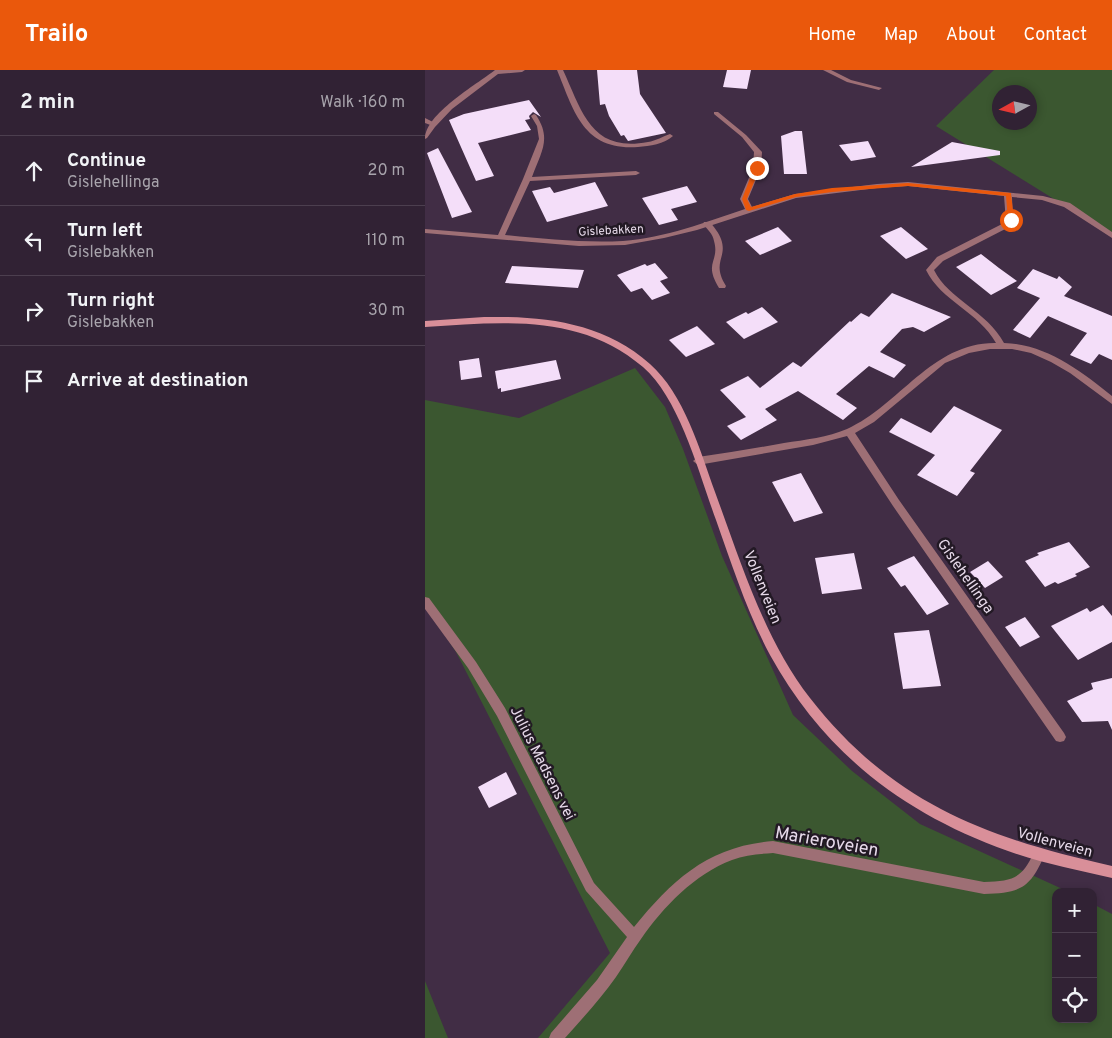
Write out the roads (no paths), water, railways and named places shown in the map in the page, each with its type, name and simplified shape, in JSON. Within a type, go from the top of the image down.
[{"type":"main road","name":"Vollenveien","points":[[425,324],[491,319],[535,320],[578,328],[607,340],[643,362],[662,383],[675,404],[744,582],[773,649],[806,700],[830,731],[869,769],[913,802],[965,828],[1038,856],[1112,872]]},
{"type":"street","points":[[425,137],[433,124],[452,104],[498,71],[522,70]]},
{"type":"street","points":[[560,70],[586,128],[596,137],[611,143],[631,145],[652,142],[670,136]]},
{"type":"street","points":[[826,70],[849,81],[879,88]]},
{"type":"street","points":[[717,113],[744,136],[758,152],[757,168],[745,199],[749,210]]},
{"type":"street","points":[[500,238],[527,179],[542,139],[540,126],[534,116]]},
{"type":"street","points":[[425,120],[433,124]]},
{"type":"street","points":[[527,179],[636,173]]},
{"type":"street","name":"Gislebakken","points":[[425,231],[579,244],[625,243],[664,236],[795,196],[892,184],[1043,198],[1067,205],[1112,236]]},
{"type":"street","points":[[1001,346],[994,332],[985,322],[935,280],[930,270],[940,259],[1010,223],[1009,195]]},
{"type":"street","points":[[707,224],[718,240],[719,249],[715,265],[715,275],[722,286]]},
{"type":"street","points":[[698,461],[813,442],[849,432],[871,420],[942,361],[971,349],[1001,346],[1034,350],[1052,357],[1076,371],[1112,401]]},
{"type":"street","name":"Gislehellinga","points":[[849,432],[896,503],[1060,737]]},
{"type":"street","name":"Julius Madsens vei","points":[[425,601],[473,665],[501,712],[590,887],[635,937]]},
{"type":"street","name":"Marieroveien","points":[[556,1038],[596,993],[635,937],[661,906],[683,884],[710,863],[742,850],[773,847],[984,888],[1009,887],[1019,883],[1033,868],[1038,856]]}]
